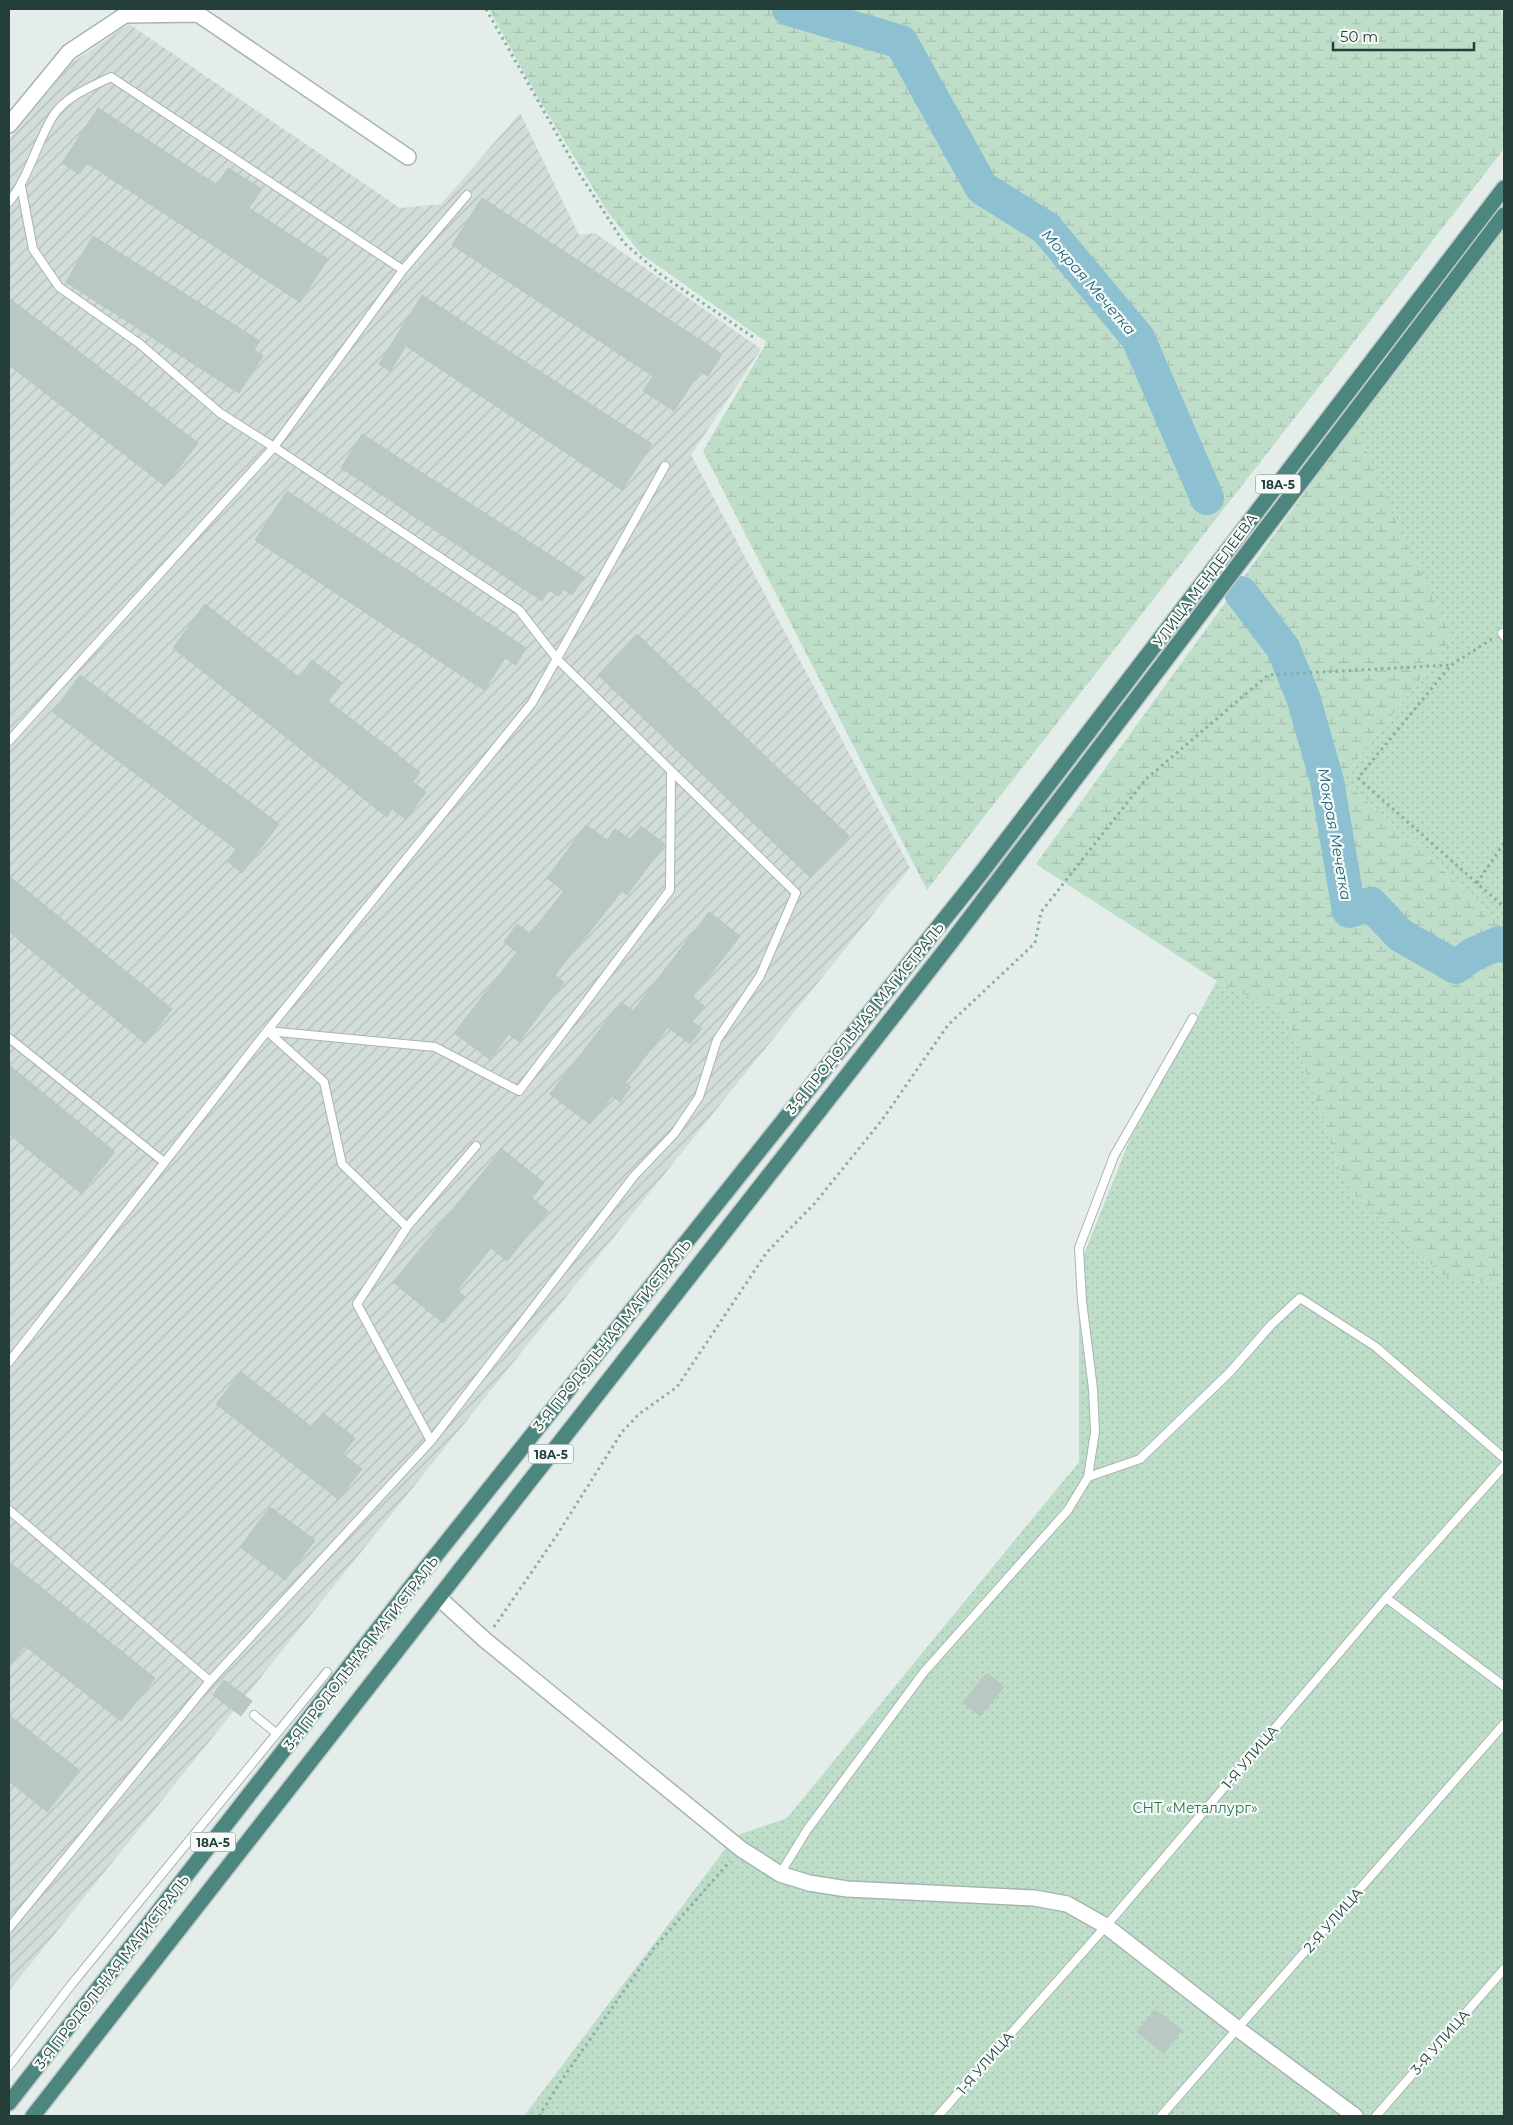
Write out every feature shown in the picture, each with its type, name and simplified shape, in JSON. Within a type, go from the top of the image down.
[{"type":"highway","name":"УЛИЦА МЕНДЕЛЕЕВА","points":[[1051,781],[1504,188]]},
{"type":"highway","name":"УЛИЦА МЕНДЕЛЕЕВА","points":[[1068,791],[1504,215]]},
{"type":"highway","name":"3-Я ПРОДОЛЬНАЯ МАГИСТРАЛЬ","points":[[9,2103],[418,1579],[971,885],[1051,781]]},
{"type":"highway","name":"3-Я ПРОДОЛЬНАЯ МАГИСТРАЛЬ","points":[[33,2116],[752,1198],[1068,791]]},
{"type":"street","points":[[9,125],[69,52],[125,15],[198,14],[408,157]]},
{"type":"street","points":[[439,1598],[485,1640],[741,1848],[780,1874],[808,1884],[847,1889],[1034,1898],[1067,1904],[1106,1926],[1355,2116]]},
{"type":"lane","points":[[9,202],[21,186],[54,115],[72,98],[111,77],[403,270]]},
{"type":"lane","points":[[9,1928],[210,1681],[432,1440],[634,1176],[674,1134],[699,1097],[717,1040],[760,976],[796,893],[557,659],[518,610],[220,413],[140,344],[59,287],[33,249],[21,186]]},
{"type":"lane","points":[[9,741],[274,447],[403,270],[467,195]]},
{"type":"lane","points":[[9,1362],[267,1031],[526,711],[665,466]]},
{"type":"lane","points":[[267,1031],[435,1047],[519,1091],[670,890],[671,771]]},
{"type":"lane","points":[[780,1874],[807,1830],[924,1672],[1068,1510],[1088,1477],[1095,1432],[1093,1388],[1082,1301],[1079,1248],[1114,1156],[1193,1018]]},
{"type":"lane","points":[[267,1031],[324,1082],[342,1164],[407,1227]]},
{"type":"lane","points":[[9,1038],[164,1162]]},
{"type":"lane","points":[[432,1440],[357,1304],[407,1227],[476,1146]]},
{"type":"lane","points":[[1088,1477],[1140,1459],[1230,1372],[1272,1325],[1300,1298],[1376,1347],[1504,1458]]},
{"type":"lane","name":"1-Я УЛИЦА","points":[[938,2116],[1106,1926],[1386,1598],[1504,1466]]},
{"type":"lane","points":[[9,1510],[210,1681]]},
{"type":"lane","points":[[1386,1598],[1504,1686]]},
{"type":"lane","points":[[9,2066],[71,1985],[327,1672]]},
{"type":"lane","points":[[254,1715],[276,1733]]},
{"type":"lane","name":"2-Я УЛИЦА","points":[[1161,2116],[1504,1724]]},
{"type":"lane","name":"3-Я УЛИЦА","points":[[1376,2116],[1504,1969]]},
{"type":"path","points":[[486,9],[579,173],[624,244],[660,274],[753,337]]},
{"type":"path","points":[[1503,634],[1451,665],[1358,778],[1504,907]]},
{"type":"path","points":[[485,1640],[555,1538],[622,1432],[639,1414],[677,1387],[767,1252],[815,1203],[882,1120],[948,1026],[1035,943],[1041,912],[1145,780],[1268,675],[1451,665]]},
{"type":"path","points":[[1477,883],[1504,843]]},
{"type":"path","points":[[539,2116],[654,1948],[741,1848]]},
{"type":"shaded area","points":[[129,24],[400,208],[441,204],[520,113],[579,235],[595,233],[761,349],[691,455],[910,868],[9,1991],[9,140],[72,63]]},
{"type":"green space","points":[[489,9],[1500,9],[1504,17],[1504,149],[927,890],[703,451],[767,342],[641,254],[607,211],[536,94]]},
{"type":"green space","points":[[1504,224],[1504,925],[1342,779],[1453,638],[1400,531],[1355,423]]},
{"type":"green space","points":[[1355,423],[1453,638],[1342,779],[1504,925],[1504,1286],[1442,1275],[1346,1188],[1286,1015],[1217,981],[1036,864]]},
{"type":"green space","name":"СНТ «Металлург»","points":[[1217,981],[1286,1015],[1346,1188],[1442,1275],[1504,1286],[1504,2116],[524,2116],[735,1836],[787,1818],[1079,1462],[1079,1267],[1130,1139]]},
{"type":"building","points":[[98,108],[217,185],[228,168],[262,189],[249,208],[328,259],[300,302],[87,163],[79,174],[62,163]]},
{"type":"building","points":[[482,198],[722,354],[708,376],[700,371],[674,411],[643,391],[653,376],[452,245]]},
{"type":"building","points":[[93,236],[260,341],[254,350],[263,356],[239,393],[66,282]]},
{"type":"building","points":[[422,295],[652,444],[622,490],[406,346],[390,371],[379,364]]},
{"type":"building","points":[[9,298],[198,443],[165,486],[9,365]]},
{"type":"building","points":[[362,434],[584,577],[572,595],[564,589],[559,596],[549,590],[542,601],[341,468]]},
{"type":"building","points":[[287,491],[526,648],[516,665],[505,658],[484,690],[255,540]]},
{"type":"building","points":[[205,604],[299,677],[312,660],[342,683],[328,701],[420,772],[413,782],[426,792],[406,819],[392,809],[387,817],[173,648]]},
{"type":"building","points":[[637,634],[849,836],[810,877],[598,675]]},
{"type":"building","points":[[80,675],[279,824],[242,873],[227,861],[236,849],[53,712]]},
{"type":"building","points":[[586,825],[607,840],[615,829],[630,839],[641,826],[665,844],[627,895],[622,891],[555,975],[564,982],[519,1042],[509,1034],[490,1059],[454,1033],[517,952],[504,942],[517,924],[530,934],[564,891],[547,878]]},
{"type":"building","points":[[9,876],[172,1009],[145,1043],[9,932]]},
{"type":"building","points":[[709,912],[740,936],[693,997],[704,1006],[692,1022],[702,1028],[690,1044],[668,1027],[625,1083],[631,1087],[620,1102],[612,1096],[590,1124],[550,1094],[621,1002],[633,1011]]},
{"type":"building","points":[[9,1065],[115,1152],[81,1193],[9,1134]]},
{"type":"building","points":[[502,1149],[544,1183],[532,1198],[548,1211],[507,1261],[491,1248],[457,1290],[465,1297],[443,1323],[393,1282]]},
{"type":"building","points":[[241,1372],[312,1427],[323,1413],[355,1438],[343,1454],[362,1469],[338,1499],[216,1404]]},
{"type":"building","points":[[270,1507],[315,1540],[285,1580],[240,1547]]},
{"type":"building","points":[[9,1562],[155,1678],[121,1721],[25,1646],[9,1666]]},
{"type":"building","points":[[987,1673],[1004,1687],[980,1716],[963,1702]]},
{"type":"building","points":[[224,1680],[252,1701],[241,1716],[213,1695]]},
{"type":"building","points":[[9,1715],[80,1771],[47,1812],[9,1781]]},
{"type":"building","points":[[1155,2010],[1182,2030],[1164,2053],[1137,2032]]},
{"type":"waterway","name":"Мокрая Мечетка","points":[[789,9],[901,42],[982,188],[1046,228],[1138,338],[1207,498]]},
{"type":"waterway","name":"Мокрая Мечетка","points":[[1241,593],[1283,648],[1303,697],[1327,781],[1349,911],[1371,904],[1400,935],[1456,967],[1472,955],[1499,943],[1504,946]]}]
